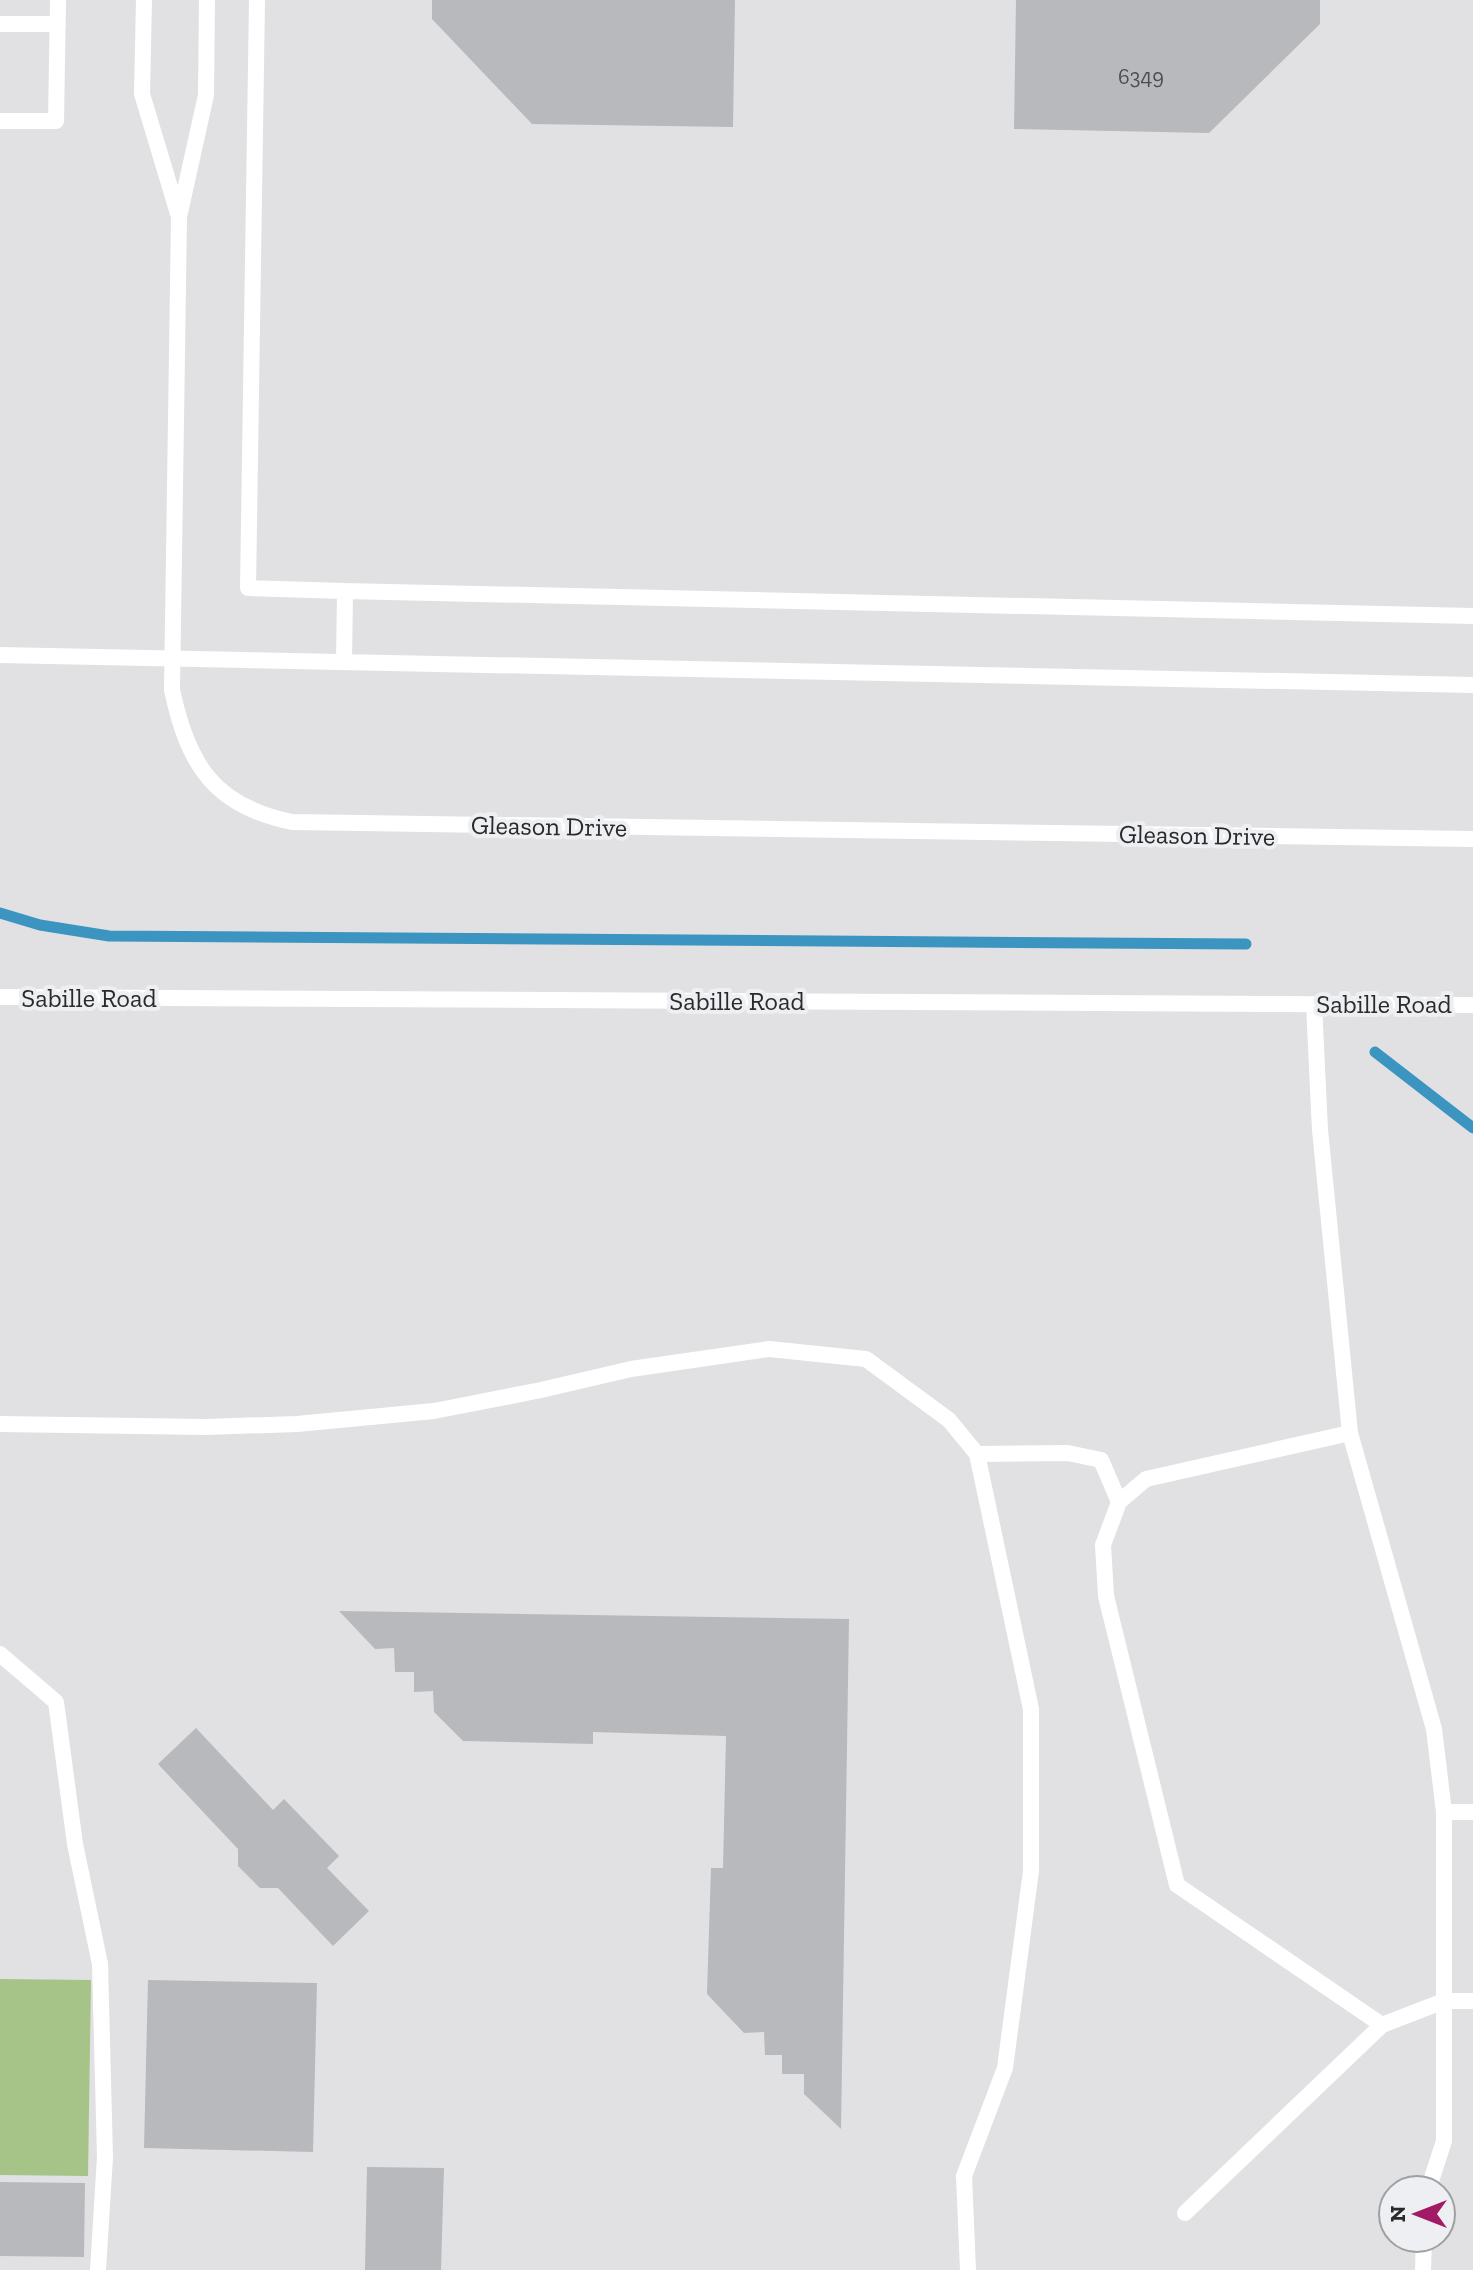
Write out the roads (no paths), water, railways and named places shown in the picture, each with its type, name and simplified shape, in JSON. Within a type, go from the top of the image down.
[{"type":"lane","points":[[0,121],[56,121],[58,0]]},
{"type":"lane","points":[[144,0],[142,94],[179,217]]},
{"type":"lane","points":[[179,217],[206,95],[207,0]]},
{"type":"lane","points":[[257,0],[248,588],[1473,616]]},
{"type":"lane","points":[[0,24],[58,24]]},
{"type":"lane","name":"Gleason Drive","points":[[179,217],[172,657],[174,702],[180,726],[194,758],[216,788],[244,806],[265,816],[292,822],[1473,839]]},
{"type":"lane","points":[[344,661],[345,591]]},
{"type":"lane","points":[[0,655],[1473,685]]},
{"type":"lane","name":"Sabille Road","points":[[0,997],[1473,1005]]},
{"type":"lane","points":[[1314,1004],[1320,1130],[1350,1433],[1434,1729],[1444,1812],[1444,2141],[1433,2174]]},
{"type":"lane","points":[[0,1424],[221,1427],[297,1424],[434,1411],[631,1369],[769,1349],[866,1359],[949,1420],[977,1454],[1031,1709],[1031,1871],[1005,2068],[964,2176],[968,2270]]},
{"type":"lane","points":[[1350,1433],[1146,1479],[1119,1502],[1103,1545],[1106,1596],[1177,1885],[1382,2025]]},
{"type":"lane","points":[[977,1454],[1068,1453],[1101,1460],[1119,1502]]},
{"type":"lane","points":[[0,1654],[56,1702],[75,1844],[100,1964],[105,2157],[98,2270]]},
{"type":"lane","points":[[1444,1812],[1473,1812]]},
{"type":"lane","points":[[1185,2213],[1382,2025],[1444,2001],[1473,2001]]},
{"type":"waterway","points":[[0,913],[40,925],[109,936],[1246,944]]},
{"type":"waterway","points":[[1375,1052],[1473,1128]]}]
